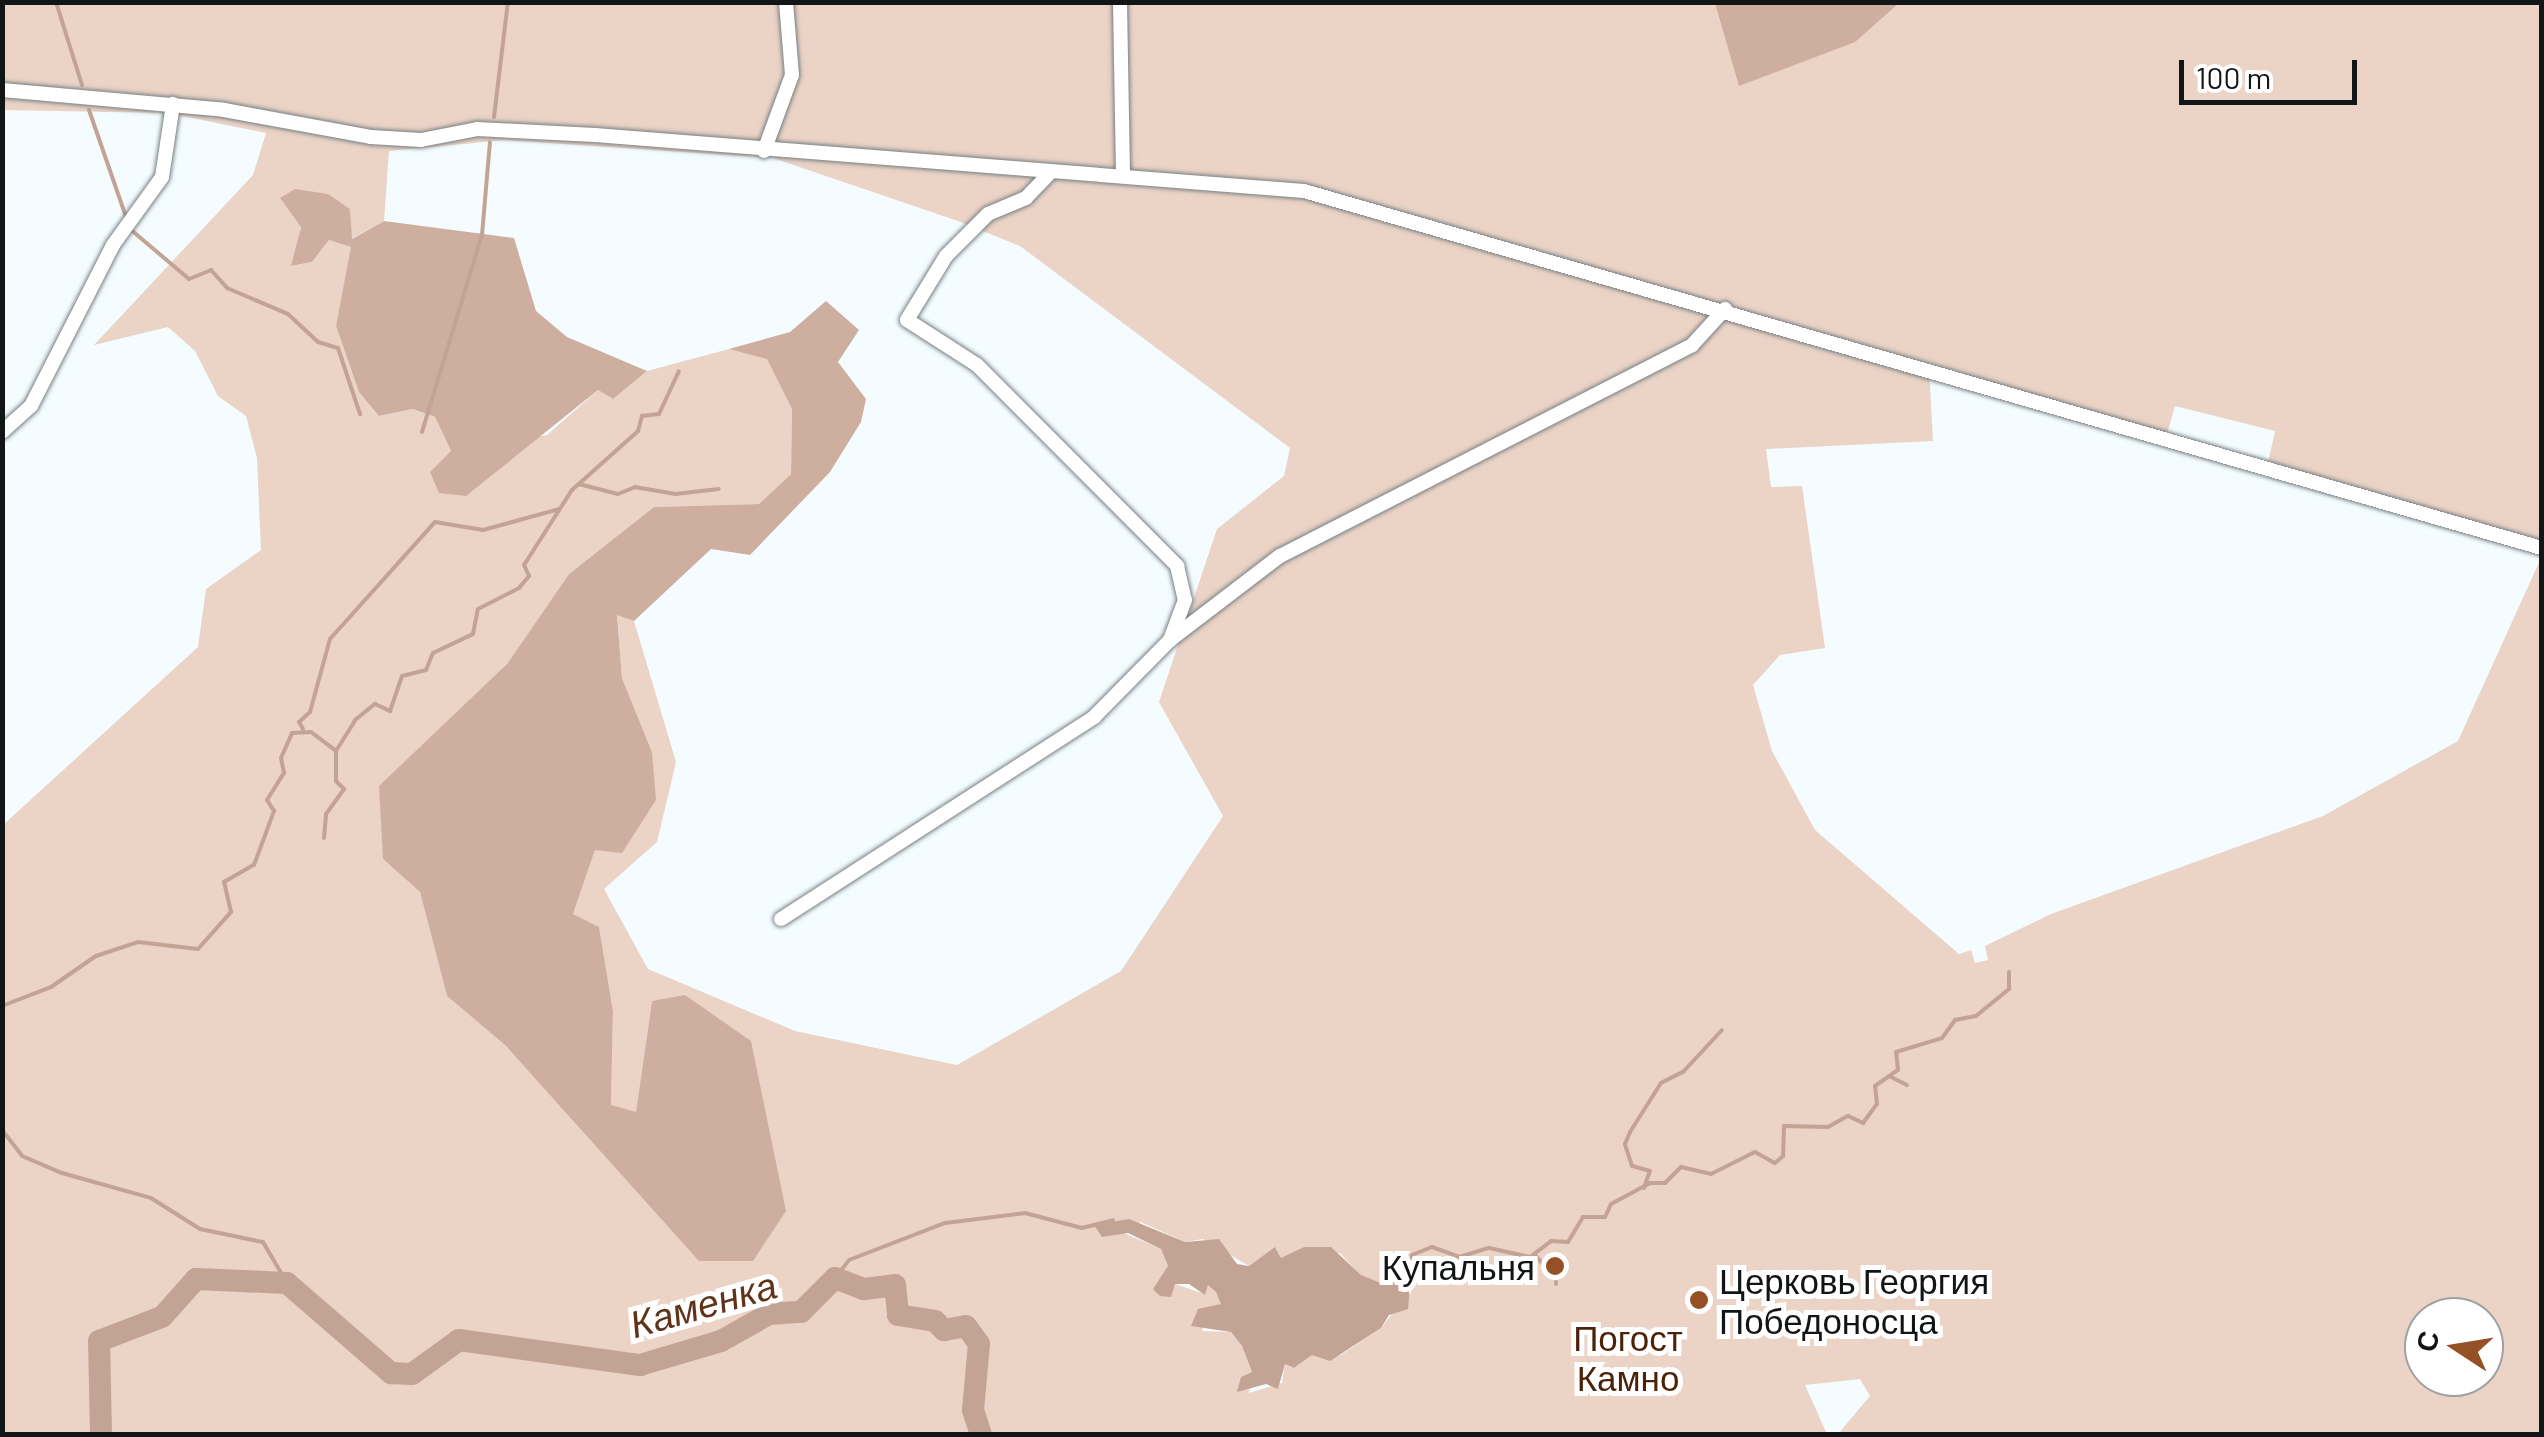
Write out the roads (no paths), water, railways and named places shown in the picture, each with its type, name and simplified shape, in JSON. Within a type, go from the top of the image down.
[{"type":"street","points":[[764,151],[792,75],[786,2]]},
{"type":"street","points":[[1120,2],[1123,173]]},
{"type":"street","points":[[2,90],[173,104],[371,137],[420,140],[477,129],[1049,174],[1123,173],[1304,191],[2542,548]]},
{"type":"street","points":[[2,432],[31,406],[113,245],[162,177],[173,104]]},
{"type":"street","points":[[1049,174],[1026,198],[988,214],[946,256],[907,320],[977,365],[1177,566],[1185,600],[1170,640]]},
{"type":"street","points":[[781,919],[1094,716],[1170,640],[1280,556],[1692,344],[1724,309]]},
{"type":"waterway","points":[[56,2],[82,85]]},
{"type":"waterway","points":[[494,117],[508,2]]},
{"type":"waterway","points":[[89,110],[127,220]]},
{"type":"waterway","points":[[422,432],[482,235],[490,142]]},
{"type":"waterway","points":[[130,229],[189,279],[211,270],[227,288],[288,314],[318,342],[338,348],[360,414]]},
{"type":"waterway","points":[[324,838],[326,814],[344,789],[336,781],[336,751],[355,720],[375,704],[390,711],[402,676],[426,670],[433,653],[473,634],[478,609],[519,588],[529,576],[524,565],[572,490],[638,431],[642,416],[659,414],[679,371]]},
{"type":"waterway","points":[[579,484],[618,494],[635,487],[675,494],[719,489]]},
{"type":"waterway","points":[[303,729],[299,722],[310,712],[330,639],[435,522],[483,530],[559,509]]},
{"type":"waterway","points":[[2,1006],[51,987],[96,956],[138,942],[198,949],[231,912],[224,882],[254,865],[274,811],[267,800],[284,773],[281,758],[292,733],[311,732],[336,751]]},
{"type":"waterway","points":[[1400,1278],[1412,1255],[1432,1247],[1459,1257],[1489,1248],[1530,1257],[1551,1241],[1568,1242],[1583,1217],[1605,1217],[1611,1204],[1650,1183],[1665,1183],[1681,1167],[1711,1174],[1755,1152],[1775,1163],[1783,1156],[1784,1126],[1828,1127],[1848,1116],[1863,1123],[1877,1104],[1875,1086],[1898,1070],[1896,1052],[1942,1038],[1955,1020],[1976,1016],[2009,989],[2009,972]]},
{"type":"waterway","points":[[1644,1188],[1650,1171],[1632,1166],[1625,1144],[1630,1132],[1661,1083],[1683,1072],[1722,1030]]},
{"type":"waterway","points":[[1889,1076],[1907,1085]]},
{"type":"waterway","points":[[2,1130],[22,1156],[62,1173],[151,1198],[200,1229],[263,1242],[287,1283]]},
{"type":"waterway","points":[[835,1278],[849,1260],[945,1223],[1025,1213],[1082,1228],[1113,1220]]},
{"type":"waterway","points":[[1535,1255],[1555,1278]]},
{"type":"waterway","name":"Каменка","points":[[101,1434],[99,1341],[162,1317],[196,1279],[287,1283],[391,1373],[412,1374],[459,1340],[640,1365],[721,1341],[769,1314],[801,1312],[835,1278],[864,1289],[895,1285],[898,1315],[935,1321],[944,1330],[966,1326],[979,1344],[973,1410],[981,1434]]},
{"type":"place","name":"Купальня","points":[[1555,1266]]},
{"type":"place","name":"Церковь Георгия Победоносца","points":[[1699,1300]]},
{"type":"park label","name":"Погост Камно","points":[[1628,1357]]}]
